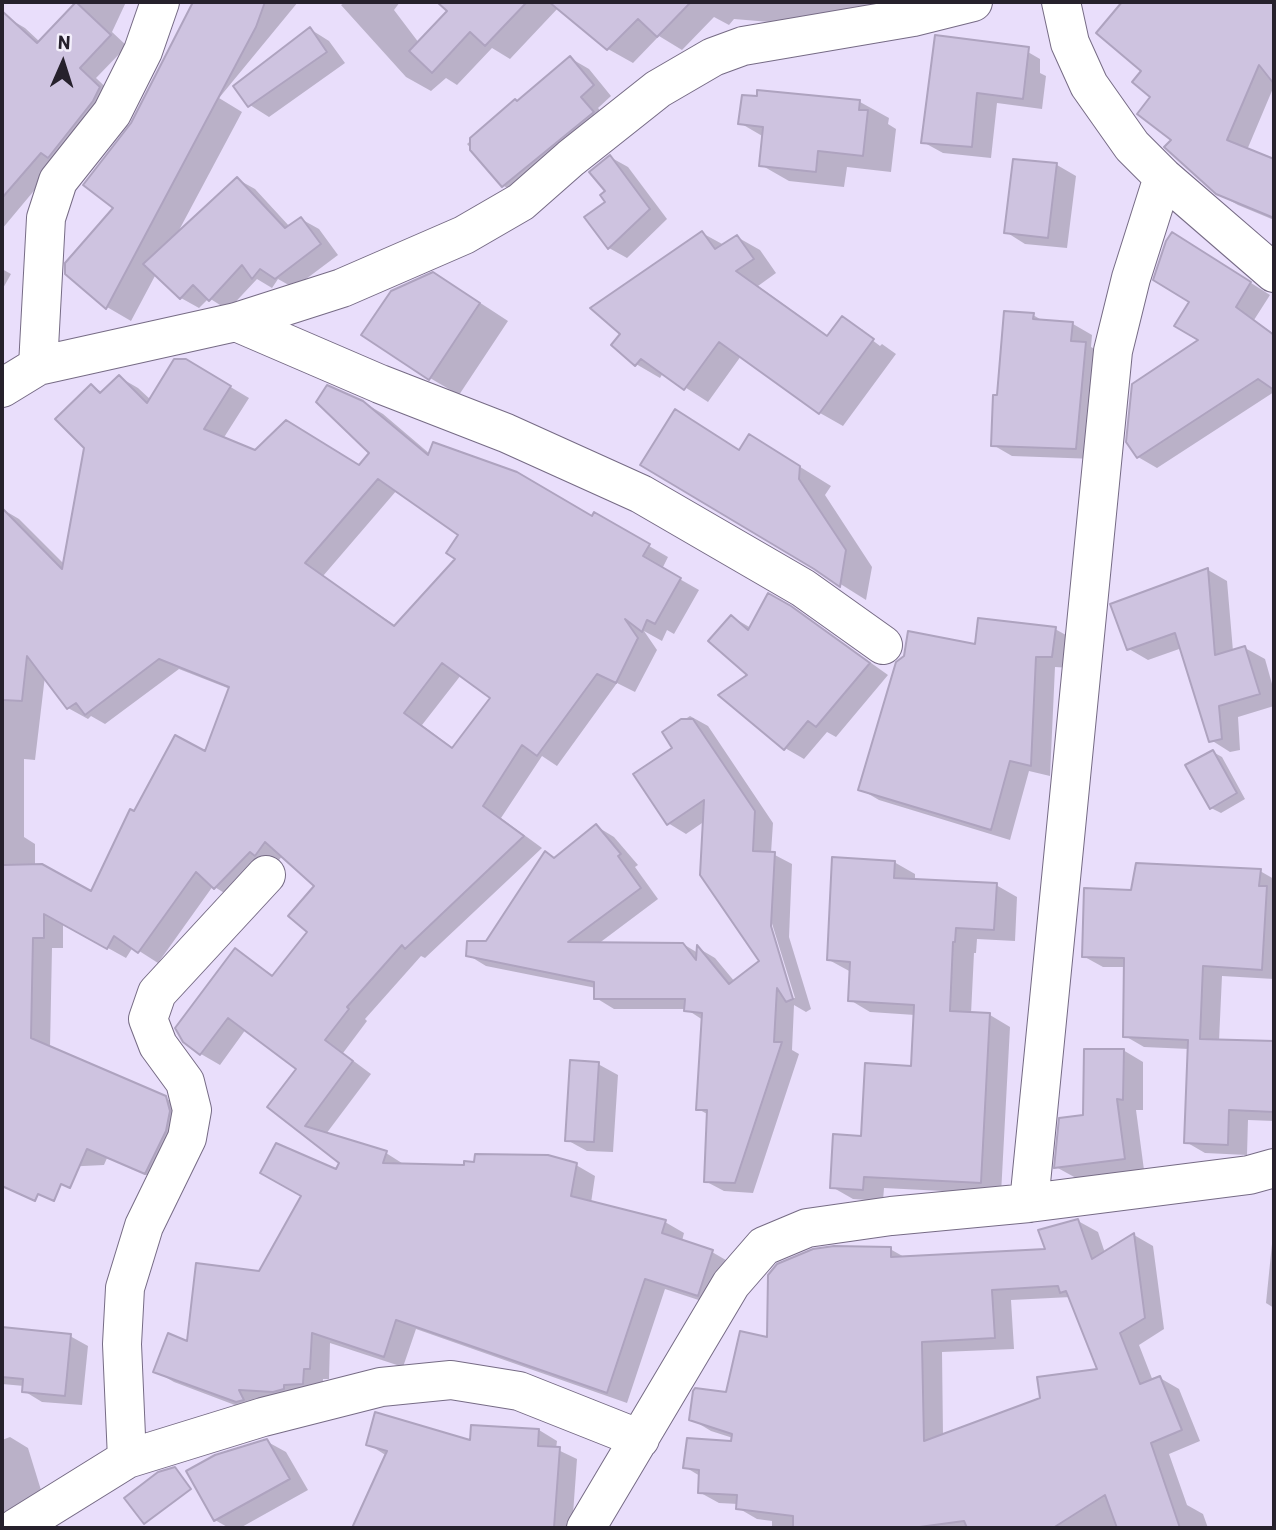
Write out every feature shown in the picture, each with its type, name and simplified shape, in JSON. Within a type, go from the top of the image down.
[{"type":"street","points":[[38,366],[46,218],[58,181],[112,113],[143,51],[160,2]]},
{"type":"street","points":[[2,388],[38,366],[236,322],[342,289],[464,235],[521,202],[571,158],[658,89],[713,57],[743,46],[914,17],[973,2]]},
{"type":"street","points":[[1060,2],[1070,43],[1089,85],[1132,146],[1163,177],[1274,273]]},
{"type":"street","points":[[1029,1203],[1113,351],[1131,278],[1163,177]]},
{"type":"street","points":[[236,322],[380,384],[506,433],[641,494],[803,588],[883,645]]},
{"type":"street","points":[[127,1459],[122,1344],[125,1289],[144,1226],[187,1138],[192,1110],[185,1082],[158,1045],[148,1019],[158,993],[266,875]]},
{"type":"street","points":[[586,1528],[731,1284],[764,1246],[807,1228],[1249,1175],[1274,1168]]},
{"type":"street","points":[[16,1528],[127,1459],[381,1387],[452,1380],[520,1391],[640,1438]]},
{"type":"building","points":[[76,2],[111,35],[80,68],[100,87],[93,101],[48,158],[41,153],[2,198],[2,11],[37,43]]},
{"type":"building","points":[[193,2],[265,2],[256,27],[106,309],[65,274],[65,263],[113,208],[83,185],[131,123]]},
{"type":"building","points":[[437,2],[527,2],[485,46],[470,32],[432,73],[409,51],[447,11]]},
{"type":"building","points":[[549,2],[691,2],[657,37],[638,19],[607,50]]},
{"type":"building","points":[[1122,2],[1274,2],[1274,84],[1259,65],[1227,140],[1274,159],[1274,218],[1216,194],[1164,147],[1171,140],[1137,114],[1150,97],[1132,82],[1141,71],[1096,33]]},
{"type":"building","points":[[310,27],[327,52],[248,107],[233,86]]},
{"type":"building","points":[[935,35],[1029,47],[1023,99],[977,93],[972,147],[921,143]]},
{"type":"building","points":[[570,56],[594,85],[581,97],[594,112],[502,187],[470,150],[470,138]]},
{"type":"building","points":[[757,90],[860,100],[859,110],[868,110],[863,156],[818,151],[816,172],[759,166],[763,127],[738,124],[742,95],[757,96]]},
{"type":"building","points":[[610,155],[650,209],[608,249],[584,217],[605,202],[600,195],[605,191],[589,172]]},
{"type":"building","points":[[1013,159],[1057,163],[1048,238],[1004,233]]},
{"type":"building","points":[[237,177],[285,228],[301,217],[321,244],[275,279],[260,269],[252,279],[242,265],[209,301],[193,285],[180,299],[143,264]]},
{"type":"building","points":[[702,231],[715,249],[737,235],[754,259],[736,271],[827,336],[842,316],[874,339],[819,414],[719,342],[684,390],[641,359],[635,366],[611,345],[620,334],[590,308]]},
{"type":"building","points":[[1172,232],[1251,282],[1236,307],[1274,335],[1274,390],[1258,379],[1137,458],[1126,442],[1132,384],[1198,340],[1174,326],[1189,302],[1153,280],[1166,241]]},
{"type":"building","points":[[433,272],[480,303],[429,380],[361,335],[391,291]]},
{"type":"building","points":[[1004,311],[1034,313],[1033,319],[1073,322],[1071,341],[1086,342],[1076,449],[991,446],[993,395],[997,395]]},
{"type":"building","points":[[174,359],[186,359],[231,386],[204,429],[255,450],[286,420],[359,465],[369,453],[316,402],[327,385],[363,401],[428,455],[433,442],[517,472],[592,516],[594,512],[650,544],[643,556],[681,578],[655,624],[647,620],[642,632],[625,619],[638,638],[616,683],[597,674],[537,756],[522,745],[483,806],[524,836],[405,949],[402,945],[347,1007],[349,1009],[325,1040],[353,1061],[305,1126],[387,1151],[383,1163],[464,1165],[464,1161],[474,1162],[475,1154],[548,1155],[577,1163],[571,1196],[666,1220],[662,1233],[713,1250],[698,1296],[645,1279],[607,1393],[396,1320],[384,1357],[312,1333],[310,1369],[304,1369],[303,1384],[284,1385],[284,1389],[273,1392],[239,1390],[244,1400],[236,1402],[153,1372],[168,1333],[187,1341],[196,1263],[259,1271],[301,1196],[260,1173],[276,1143],[336,1169],[339,1163],[267,1107],[296,1069],[228,1018],[200,1055],[183,1042],[175,1028],[235,948],[272,976],[307,932],[288,916],[314,886],[265,842],[255,856],[250,852],[214,889],[196,872],[138,953],[114,936],[107,949],[44,914],[44,938],[33,938],[31,1038],[166,1096],[170,1111],[166,1131],[145,1174],[87,1149],[70,1188],[61,1184],[54,1201],[38,1194],[35,1201],[2,1186],[2,865],[42,864],[91,891],[130,809],[134,811],[175,735],[205,751],[229,687],[159,659],[85,715],[76,703],[67,709],[27,656],[22,701],[2,700],[2,508],[62,569],[84,448],[55,419],[91,384],[100,393],[119,375],[147,403]],"holes":[[[378,479],[458,535],[446,553],[455,559],[394,626],[305,563]],[[442,663],[490,698],[452,748],[404,713]]]},
{"type":"building","points":[[675,409],[739,450],[749,434],[800,466],[799,479],[846,550],[840,587],[640,465]]},
{"type":"building","points":[[1208,568],[1215,655],[1245,646],[1260,694],[1219,706],[1222,739],[1209,742],[1175,633],[1127,650],[1110,604]]},
{"type":"building","points":[[768,593],[791,606],[870,663],[816,727],[808,721],[784,750],[718,695],[747,675],[708,641],[731,615],[748,630]]},
{"type":"building","points":[[978,618],[1056,627],[1052,657],[1036,657],[1031,766],[1010,761],[991,830],[858,790],[896,662],[904,656],[908,631],[975,644]]},
{"type":"building","points":[[681,719],[693,719],[755,811],[753,851],[775,852],[771,926],[793,999],[786,1002],[777,988],[774,1042],[782,1042],[735,1183],[704,1182],[707,1110],[696,1110],[702,1013],[684,1011],[685,999],[594,999],[594,982],[466,956],[467,941],[486,941],[545,851],[554,858],[596,824],[621,854],[618,856],[641,888],[568,942],[683,943],[696,960],[697,945],[729,984],[759,961],[700,875],[704,800],[667,825],[633,774],[672,748],[662,732]]},
{"type":"building","points":[[1213,750],[1237,793],[1210,809],[1185,765]]},
{"type":"building","points":[[832,857],[895,861],[894,878],[997,883],[994,930],[956,928],[953,942],[950,1011],[990,1013],[981,1183],[864,1177],[863,1190],[830,1188],[833,1134],[861,1136],[865,1063],[911,1066],[914,1005],[848,1001],[850,962],[827,960]]},
{"type":"building","points":[[1136,863],[1261,869],[1259,886],[1267,886],[1262,970],[1203,966],[1200,1039],[1274,1041],[1274,1112],[1229,1110],[1228,1145],[1184,1143],[1188,1040],[1123,1037],[1124,958],[1082,957],[1084,888],[1131,890]]},
{"type":"building","points":[[1084,1049],[1124,1049],[1123,1100],[1117,1099],[1125,1159],[1054,1168],[1059,1118],[1083,1115]]},
{"type":"building","points":[[570,1060],[599,1062],[594,1142],[565,1141]]},
{"type":"building","points":[[1078,1219],[1092,1259],[1134,1233],[1145,1318],[1120,1333],[1140,1384],[1160,1376],[1182,1430],[1151,1443],[1180,1528],[1117,1528],[1105,1495],[1053,1528],[967,1528],[964,1521],[912,1528],[793,1528],[793,1516],[736,1509],[737,1495],[698,1493],[699,1470],[683,1468],[687,1438],[731,1441],[732,1434],[689,1420],[693,1391],[695,1388],[726,1392],[740,1331],[767,1337],[768,1275],[777,1264],[813,1249],[834,1246],[891,1247],[891,1257],[1045,1249],[1038,1230]],"holes":[[[1058,1286],[1060,1293],[1066,1291],[1097,1369],[1037,1377],[1040,1398],[924,1441],[922,1342],[995,1338],[992,1290]]]},
{"type":"building","points":[[2,1327],[71,1334],[65,1396],[22,1392],[23,1379],[2,1377]]},
{"type":"building","points":[[375,1412],[470,1440],[471,1425],[539,1429],[538,1446],[560,1447],[554,1528],[352,1528],[387,1451],[366,1445]]},
{"type":"building","points":[[267,1439],[290,1479],[214,1521],[186,1471],[215,1455]]},
{"type":"building","points":[[175,1467],[191,1489],[144,1524],[124,1498],[158,1472]]}]
